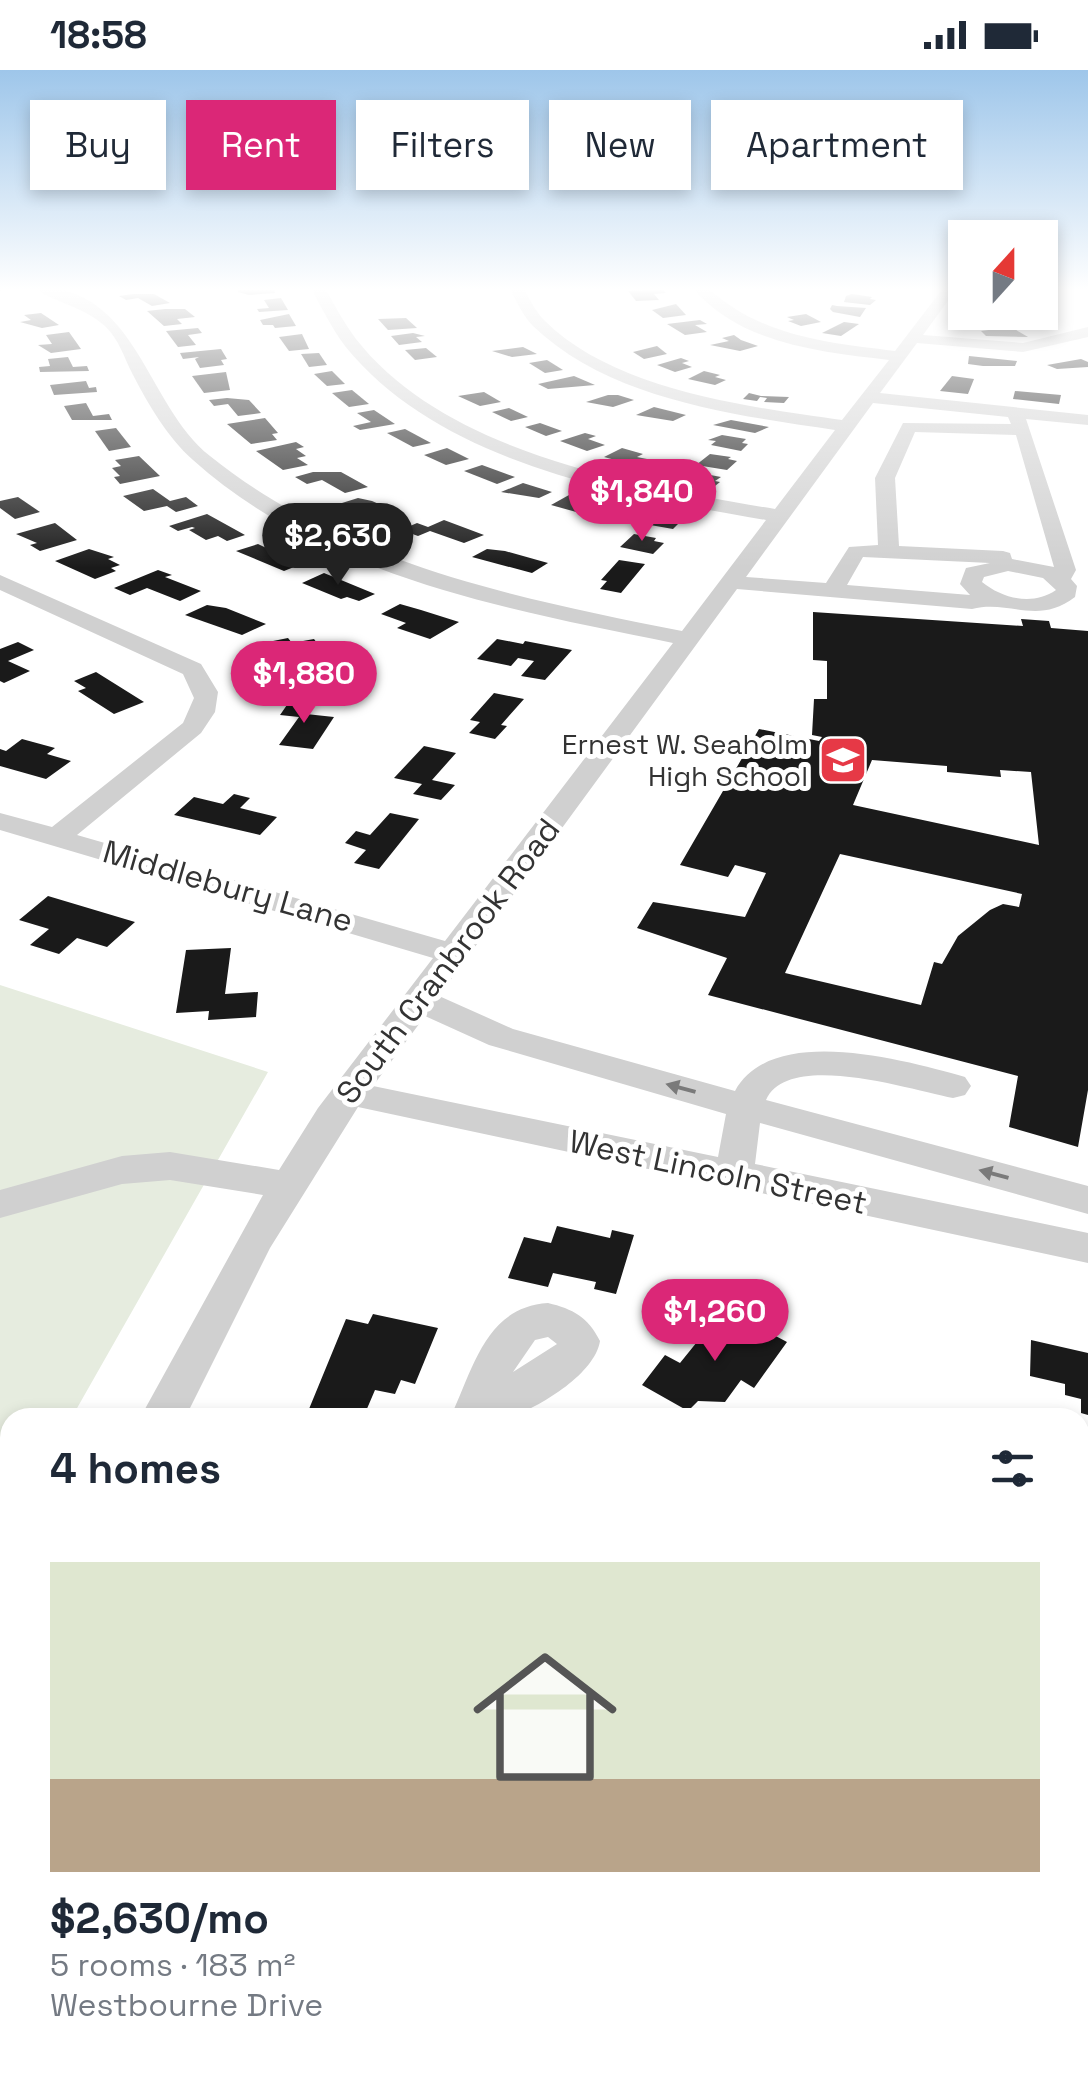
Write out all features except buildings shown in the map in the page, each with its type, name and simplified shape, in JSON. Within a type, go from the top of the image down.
[{"type":"street","points":[[145,381],[161,411],[200,457],[292,518],[387,561],[466,589],[604,624],[689,639]]},
{"type":"street","points":[[391,381],[416,401],[470,431],[597,479],[780,516]]},
{"type":"street","points":[[640,381],[734,408],[847,426]]},
{"type":"street","name":"South Cranbrook Road","points":[[167,1408],[287,1185],[349,1093],[882,381]]},
{"type":"street","points":[[870,397],[1018,421]]},
{"type":"street","points":[[889,552],[885,478],[908,427],[1088,420]]},
{"type":"street","points":[[1018,421],[1061,569],[1067,592],[1051,603],[1019,604],[987,597],[971,584],[970,578],[982,568],[1061,569]]},
{"type":"street","points":[[832,592],[856,551],[1061,569]]},
{"type":"street","points":[[0,582],[192,669],[205,684],[205,710],[192,728],[56,837]]},
{"type":"street","points":[[730,582],[972,602],[987,597]]},
{"type":"street","name":"Middlebury Lane","points":[[0,820],[454,954]]},
{"type":"street","points":[[418,1000],[501,1038],[1088,1200]]},
{"type":"street","points":[[734,1176],[748,1106],[760,1078],[774,1068],[798,1062],[954,1086]]},
{"type":"street","name":"West Lincoln Street","points":[[349,1093],[1088,1248]]},
{"type":"street","points":[[0,1204],[122,1170],[170,1166],[287,1185]]},
{"type":"shaded area","points":[[0,985],[268,1072],[77,1408],[0,1408]]},
{"type":"place","name":"Ernest W. Seaholm High School","points":[[843,760]]}]
